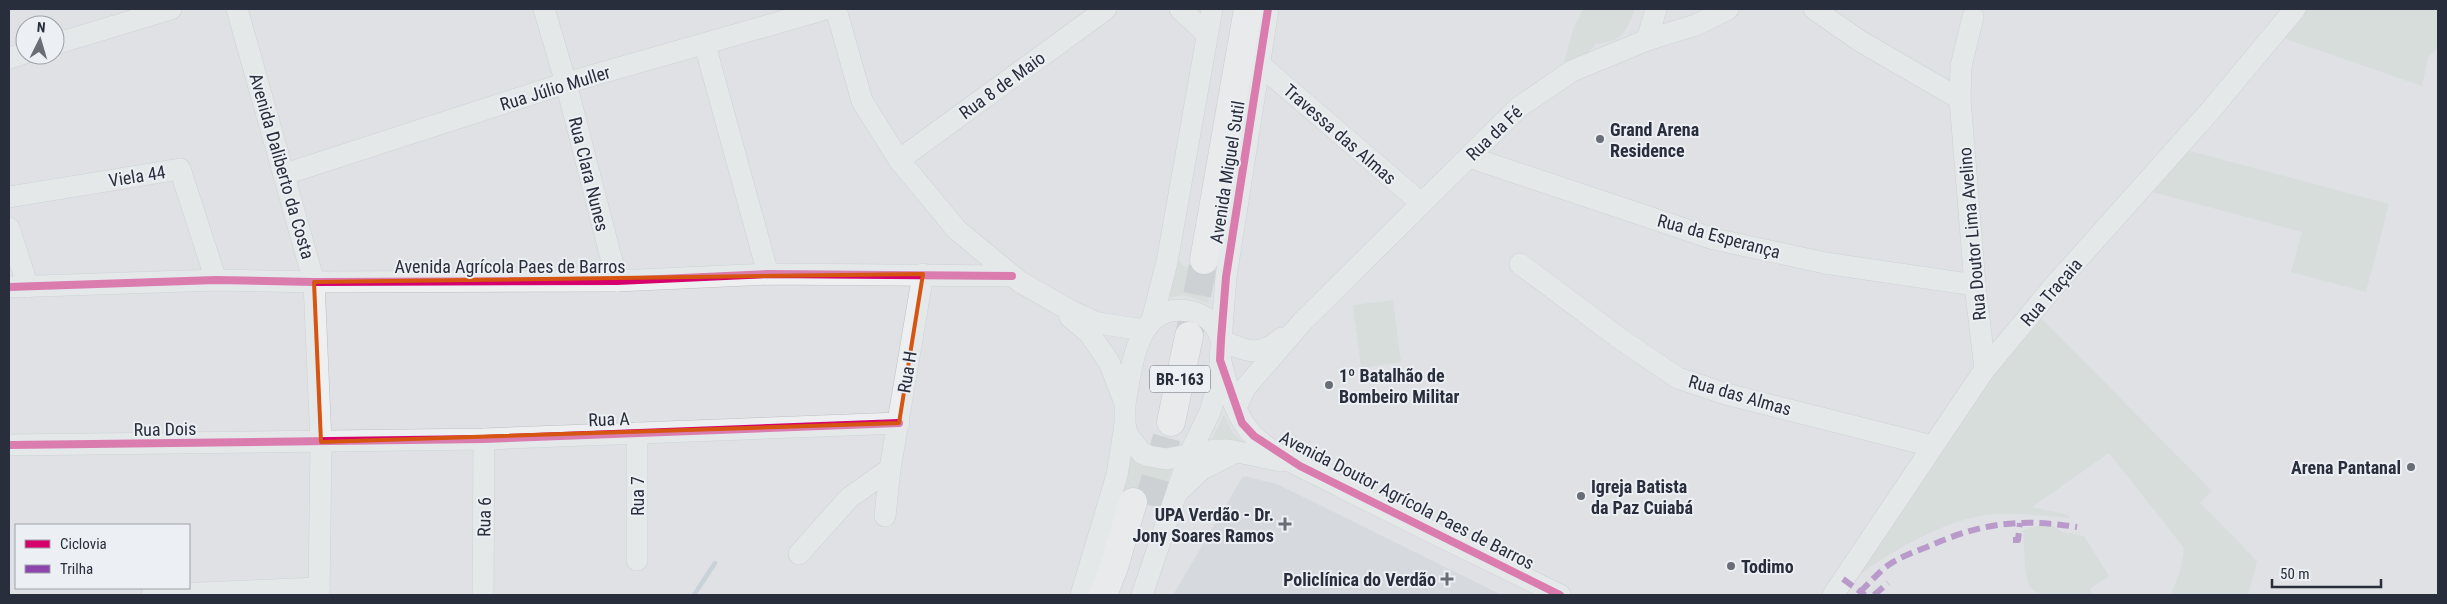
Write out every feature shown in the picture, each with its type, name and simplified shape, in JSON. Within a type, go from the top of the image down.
[{"type":"highway","points":[[1233,9],[1196,259],[1248,9]]},
{"type":"highway","name":"BR-163","points":[[1163,420],[1164,330]]},
{"type":"highway","points":[[1103,595],[1114,567],[1151,502]]},
{"type":"highway","points":[[1124,595],[1151,502]]},
{"type":"street","points":[[65,41],[171,9]]},
{"type":"street","name":"Avenida Daliberto da Costa","points":[[237,9],[314,282],[321,442],[319,592]]},
{"type":"street","name":"Rua Clara Nunes","points":[[544,9],[566,84],[617,281]]},
{"type":"street","name":"Rua Júlio Muller","points":[[285,174],[566,84],[826,9]]},
{"type":"street","name":"Avenida Doutor Agrícola Paes de Barros","points":[[836,9],[862,101],[899,160],[957,230],[1012,276],[1047,297],[1098,323],[1164,330],[1168,312],[1181,310],[1197,313],[1210,320],[1242,423],[1254,436],[1300,466],[1560,595]]},
{"type":"street","name":"Rua 8 de Maio","points":[[899,160],[1106,9]]},
{"type":"street","points":[[1124,404],[1134,358],[1164,330],[1168,262],[1210,9],[1183,11]]},
{"type":"street","name":"Avenida Miguel Sutil","points":[[1142,595],[1151,502],[1190,453],[1210,412],[1216,391],[1226,277],[1268,9]]},
{"type":"street","points":[[1647,40],[1656,9]]},
{"type":"street","name":"Rua da Fé","points":[[1236,407],[1245,388],[1304,321],[1518,108],[1572,71],[1647,40],[1696,25],[1728,9]]},
{"type":"street","points":[[1814,9],[1860,41],[1960,99]]},
{"type":"street","name":"Rua Traçaia","points":[[1833,595],[1985,369],[2054,286],[2211,110],[2295,9]]},
{"type":"street","points":[[1183,11],[1206,34]]},
{"type":"street","name":"Rua Doutor Lima Avelino","points":[[1974,17],[1961,66],[1960,99],[1975,285],[1985,369]]},
{"type":"street","points":[[705,45],[768,274]]},
{"type":"street","name":"Travessa das Almas","points":[[1259,64],[1421,203]]},
{"type":"street","name":"Rua da Esperança","points":[[1469,157],[1714,239],[1825,263],[1975,285]]},
{"type":"street","name":"Viela 44","points":[[9,197],[180,169],[216,280]]},
{"type":"street","points":[[9,228],[18,287]]},
{"type":"street","name":"Rua das Almas","points":[[1520,264],[1618,338],[1678,378],[1726,394],[1932,446]]},
{"type":"street","name":"Avenida Agrícola Paes de Barros","points":[[18,287],[216,280],[314,282],[617,281],[768,274],[1012,276]]},
{"type":"street","name":"Rua H","points":[[885,516],[890,469],[923,274]]},
{"type":"street","name":"Avenida Doutor Agrícola Paes de Barros","points":[[1047,297],[1089,333],[1109,362],[1124,404],[1125,425],[1132,444],[1149,456],[1166,459],[1214,450],[1240,451],[1300,466]]},
{"type":"street","name":"Rua da Fé","points":[[1220,350],[1260,351],[1268,348],[1304,321]]},
{"type":"street","name":"Rua A","points":[[321,442],[484,439],[899,423]]},
{"type":"street","points":[[1082,595],[1117,475],[1125,425]]},
{"type":"street","name":"Rua 7","points":[[637,433],[637,560]]},
{"type":"street","name":"Rua 6","points":[[483,595],[484,439]]},
{"type":"street","name":"Rua Dois","points":[[9,445],[321,442]]},
{"type":"street","points":[[1151,502],[1219,459],[1240,451]]},
{"type":"street","points":[[799,554],[849,498],[890,469]]},
{"type":"street","points":[[152,595],[319,592]]},
{"type":"highlighted area","points":[[923,274],[899,423],[321,442],[314,282]]},
{"type":"shaded area","points":[[1583,9],[1635,9],[1622,34],[1612,41],[1595,44],[1588,54],[1567,66],[1564,62],[1573,30]]},
{"type":"shaded area","points":[[2305,9],[2438,9],[2438,47],[2428,58],[2422,86],[2280,37]]},
{"type":"shaded area","points":[[2183,149],[2389,204],[2366,292],[2291,272],[2302,232],[2149,191]]},
{"type":"shaded area","points":[[1175,253],[1182,265],[1196,270],[1215,261],[1208,303],[1185,295],[1167,298]]},
{"type":"shaded area","points":[[1393,300],[1401,362],[1361,368],[1353,305]]},
{"type":"shaded area","points":[[2037,314],[2212,491],[2200,503],[2257,561],[2248,595],[2171,595],[2181,568],[2184,548],[2109,453],[2032,507],[2068,515],[2070,518],[2024,514],[1996,514],[1959,521],[1921,537],[1853,579],[1993,370]]},
{"type":"shaded area","points":[[1224,415],[1233,433],[1243,442],[1241,444],[1211,441]]},
{"type":"shaded area","points":[[1131,455],[1172,468],[1157,517],[1153,504],[1141,496],[1117,505]]},
{"type":"shaded area","name":"UPA Verdão - Dr. Jony Soares Ramos","points":[[1243,476],[1277,484],[1502,595],[1173,595]]},
{"type":"shaded area","points":[[2049,523],[2062,532],[2084,536],[2109,576],[2090,589],[2092,595],[2052,595],[2040,593],[2033,589],[2028,582],[2023,530]]},
{"type":"waterway","points":[[694,595],[715,563]]},
{"type":"tunnel","points":[[1189,336],[1204,260]]},
{"type":"tunnel","points":[[1148,505],[1171,422]]},
{"type":"marked path","points":[[1860,592],[1882,570],[1898,559],[1965,532],[2018,523],[2056,524],[2077,527]]},
{"type":"marked path","points":[[2013,540],[2018,540],[2020,523]]},
{"type":"marked path","points":[[1843,579],[1865,595]]},
{"type":"marked path","points":[[1874,595],[1888,583]]},
{"type":"cycle path","points":[[1268,9],[1226,277],[1221,340],[1220,360],[1242,423],[1254,436],[1300,466],[1560,595]]},
{"type":"cycle path","points":[[9,287],[216,280],[314,282],[617,281],[768,274],[1012,276]]},
{"type":"cycle path","points":[[9,445],[484,439],[899,423]]},
{"type":"place","name":"Grand Arena Residence","points":[[1600,139]]},
{"type":"place","name":"1º Batalhão de Bombeiro Militar","points":[[1329,385]]},
{"type":"place","name":"Arena Pantanal","points":[[2411,467]]},
{"type":"place","name":"Igreja Batista da Paz Cuiabá","points":[[1581,496]]},
{"type":"place","name":"UPA Verdão - Dr. Jony Soares Ramos","points":[[1285,524]]},
{"type":"place","name":"Todimo","points":[[1731,566]]},
{"type":"place","name":"Policlínica do Verdão","points":[[1447,579]]}]
